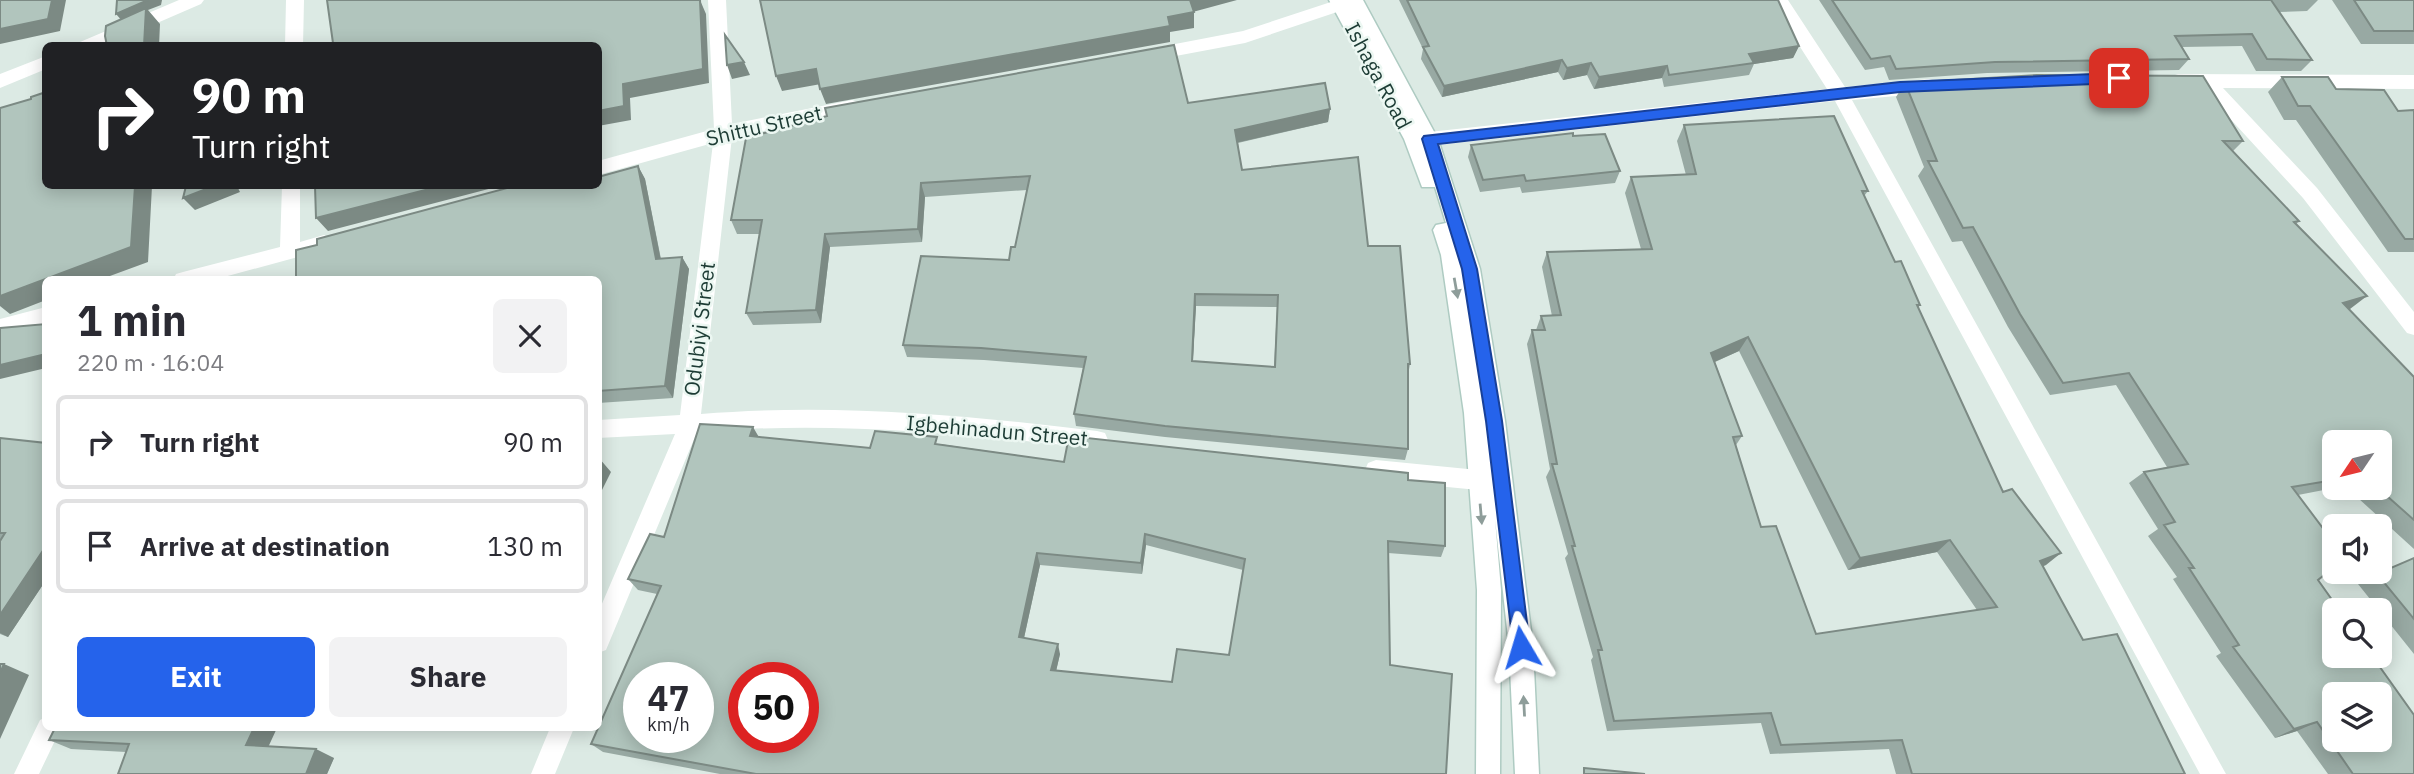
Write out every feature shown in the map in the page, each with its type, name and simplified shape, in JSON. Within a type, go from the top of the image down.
[{"type":"street","points":[[95,42],[195,0]]},
{"type":"street","points":[[294,42],[295,0]]},
{"type":"street","name":"Odubiyi Street","points":[[602,633],[689,426],[723,135],[717,0]]},
{"type":"street","points":[[1779,0],[1840,94],[2214,774]]},
{"type":"street","points":[[1133,58],[1245,37],[1344,2]]},
{"type":"street","name":"Ishaga Road","points":[[1344,2],[1429,139],[1470,269],[1483,348],[1521,647],[1527,774]]},
{"type":"street","name":"Ishaga Road","points":[[1344,2],[1413,139],[1447,243],[1475,413],[1478,480],[1489,590],[1488,774]]},
{"type":"street","points":[[0,81],[42,64]]},
{"type":"street","points":[[2157,80],[2414,82]]},
{"type":"street","points":[[2207,82],[2310,193],[2414,327]]},
{"type":"street","points":[[1429,139],[1951,84]]},
{"type":"street","name":"Shittu Street","points":[[602,167],[737,129],[866,105]]},
{"type":"street","points":[[290,253],[291,189]]},
{"type":"street","points":[[198,276],[341,239]]},
{"type":"street","points":[[260,276],[267,258]]},
{"type":"street","points":[[0,327],[42,316]]},
{"type":"street","name":"Igbehinadun Street","points":[[602,429],[689,426],[800,417],[975,424],[1124,444]]},
{"type":"street","points":[[1356,468],[1478,480]]},
{"type":"street","points":[[26,774],[48,731]]},
{"type":"street","points":[[543,774],[561,731]]},
{"type":"building","points":[[0,0],[52,0],[48,19],[0,29]]},
{"type":"building","points":[[117,0],[148,0],[116,14]]},
{"type":"building","points":[[327,0],[700,0],[703,69],[623,84],[624,106],[602,110],[602,42],[333,42]]},
{"type":"building","points":[[760,0],[1190,0],[1194,12],[1168,17],[1170,26],[820,89],[816,69],[776,76]]},
{"type":"building","points":[[1407,0],[1778,0],[1799,46],[1749,54],[1754,63],[1669,75],[1667,66],[1599,77],[1591,63],[1567,68],[1562,60],[1444,86],[1423,47],[1429,46]]},
{"type":"building","points":[[1832,0],[2271,0],[2312,60],[2267,59],[2252,34],[2175,36],[2189,59],[1995,62],[1896,69],[1890,56],[1871,59]]},
{"type":"building","points":[[2354,0],[2414,0],[2414,31],[2374,31]]},
{"type":"building","points":[[146,8],[144,42],[106,42],[106,26]]},
{"type":"building","points":[[725,35],[744,62],[727,65]]},
{"type":"building","points":[[1174,45],[1188,103],[1325,83],[1330,109],[1235,130],[1242,170],[1358,157],[1368,246],[1400,246],[1410,364],[1408,449],[1165,426],[1074,414],[1086,357],[981,348],[903,345],[921,256],[1009,260],[1011,247],[1015,247],[1030,176],[921,183],[918,229],[825,234],[816,310],[746,313],[762,220],[731,220],[746,138],[827,116],[825,108]],"holes":[[[1195,294],[1278,295],[1275,367],[1192,361]]]},
{"type":"building","points":[[2037,75],[2203,76],[2243,141],[2223,141],[2299,221],[2294,222],[2367,296],[2343,303],[2414,377],[2414,520],[2392,500],[2392,430],[2322,430],[2322,482],[2292,487],[2322,527],[2322,577],[2318,580],[2331,598],[2322,598],[2322,668],[2381,668],[2391,682],[2322,682],[2322,729],[2317,722],[2294,729],[2233,647],[2239,645],[2189,568],[2194,568],[2164,525],[2175,522],[2144,472],[2188,464],[2129,373],[2063,383],[2020,314],[1973,227],[1963,228],[1928,161],[1937,161],[1905,83]]},
{"type":"building","points":[[2282,77],[2328,77],[2336,89],[2384,90],[2398,111],[2414,110],[2414,239],[2405,239],[2310,106],[2298,106]]},
{"type":"building","points":[[42,93],[42,189],[135,189],[131,247],[53,276],[42,276],[42,280],[0,296],[0,108]]},
{"type":"building","points":[[1834,116],[1868,191],[1862,191],[1895,262],[1901,261],[1920,305],[1917,305],[2003,492],[2012,489],[2061,553],[2040,561],[2083,640],[2117,634],[2185,774],[1912,774],[1902,740],[1781,745],[1771,713],[1614,721],[1598,650],[1602,650],[1552,464],[1557,464],[1532,330],[1545,330],[1541,316],[1561,315],[1547,252],[1652,249],[1631,177],[1696,174],[1684,125]],"holes":[[[1748,337],[1860,558],[1950,540],[1997,607],[1816,634],[1776,526],[1761,527],[1733,437],[1742,436],[1711,353]]]},
{"type":"building","points":[[1573,133],[1573,136],[1605,134],[1620,171],[1526,181],[1524,175],[1483,180],[1471,145]]},
{"type":"building","points":[[638,166],[656,259],[682,257],[665,386],[602,391],[602,276],[296,276],[296,250],[317,245],[317,239],[504,189],[602,189],[602,176]]},
{"type":"building","points":[[185,189],[206,189],[183,198]]},
{"type":"building","points":[[315,189],[429,189],[316,218]]},
{"type":"building","points":[[42,324],[42,355],[0,365],[0,328]]},
{"type":"building","points":[[700,424],[753,427],[750,436],[870,448],[875,431],[937,437],[935,444],[1064,462],[1069,436],[1408,473],[1408,480],[1445,483],[1445,546],[1388,541],[1390,665],[1452,674],[1446,774],[756,774],[640,753],[714,753],[714,662],[627,662],[661,586],[628,579],[650,534],[664,537]],"holes":[[[1145,534],[1245,559],[1229,655],[1177,649],[1172,682],[1051,670],[1058,644],[1019,637],[1037,553],[1141,563]]]},
{"type":"building","points":[[0,438],[42,443],[42,552],[0,615],[0,541],[5,533],[0,533]]},
{"type":"building","points":[[2414,558],[2414,619],[2385,584],[2392,584],[2392,568]]},
{"type":"building","points":[[623,672],[623,750],[591,744],[597,731],[602,731],[602,719]]},
{"type":"building","points":[[2392,684],[2414,715],[2414,774],[2353,774],[2338,752],[2392,752]]},
{"type":"building","points":[[54,731],[253,731],[246,745],[316,749],[306,774],[118,774],[129,744],[49,740]]},
{"type":"building","points":[[1584,768],[1645,774],[1584,774]]},
{"type":"route","points":[[1521,647],[1494,421],[1470,269],[1429,139],[1900,87],[2119,78]]}]
